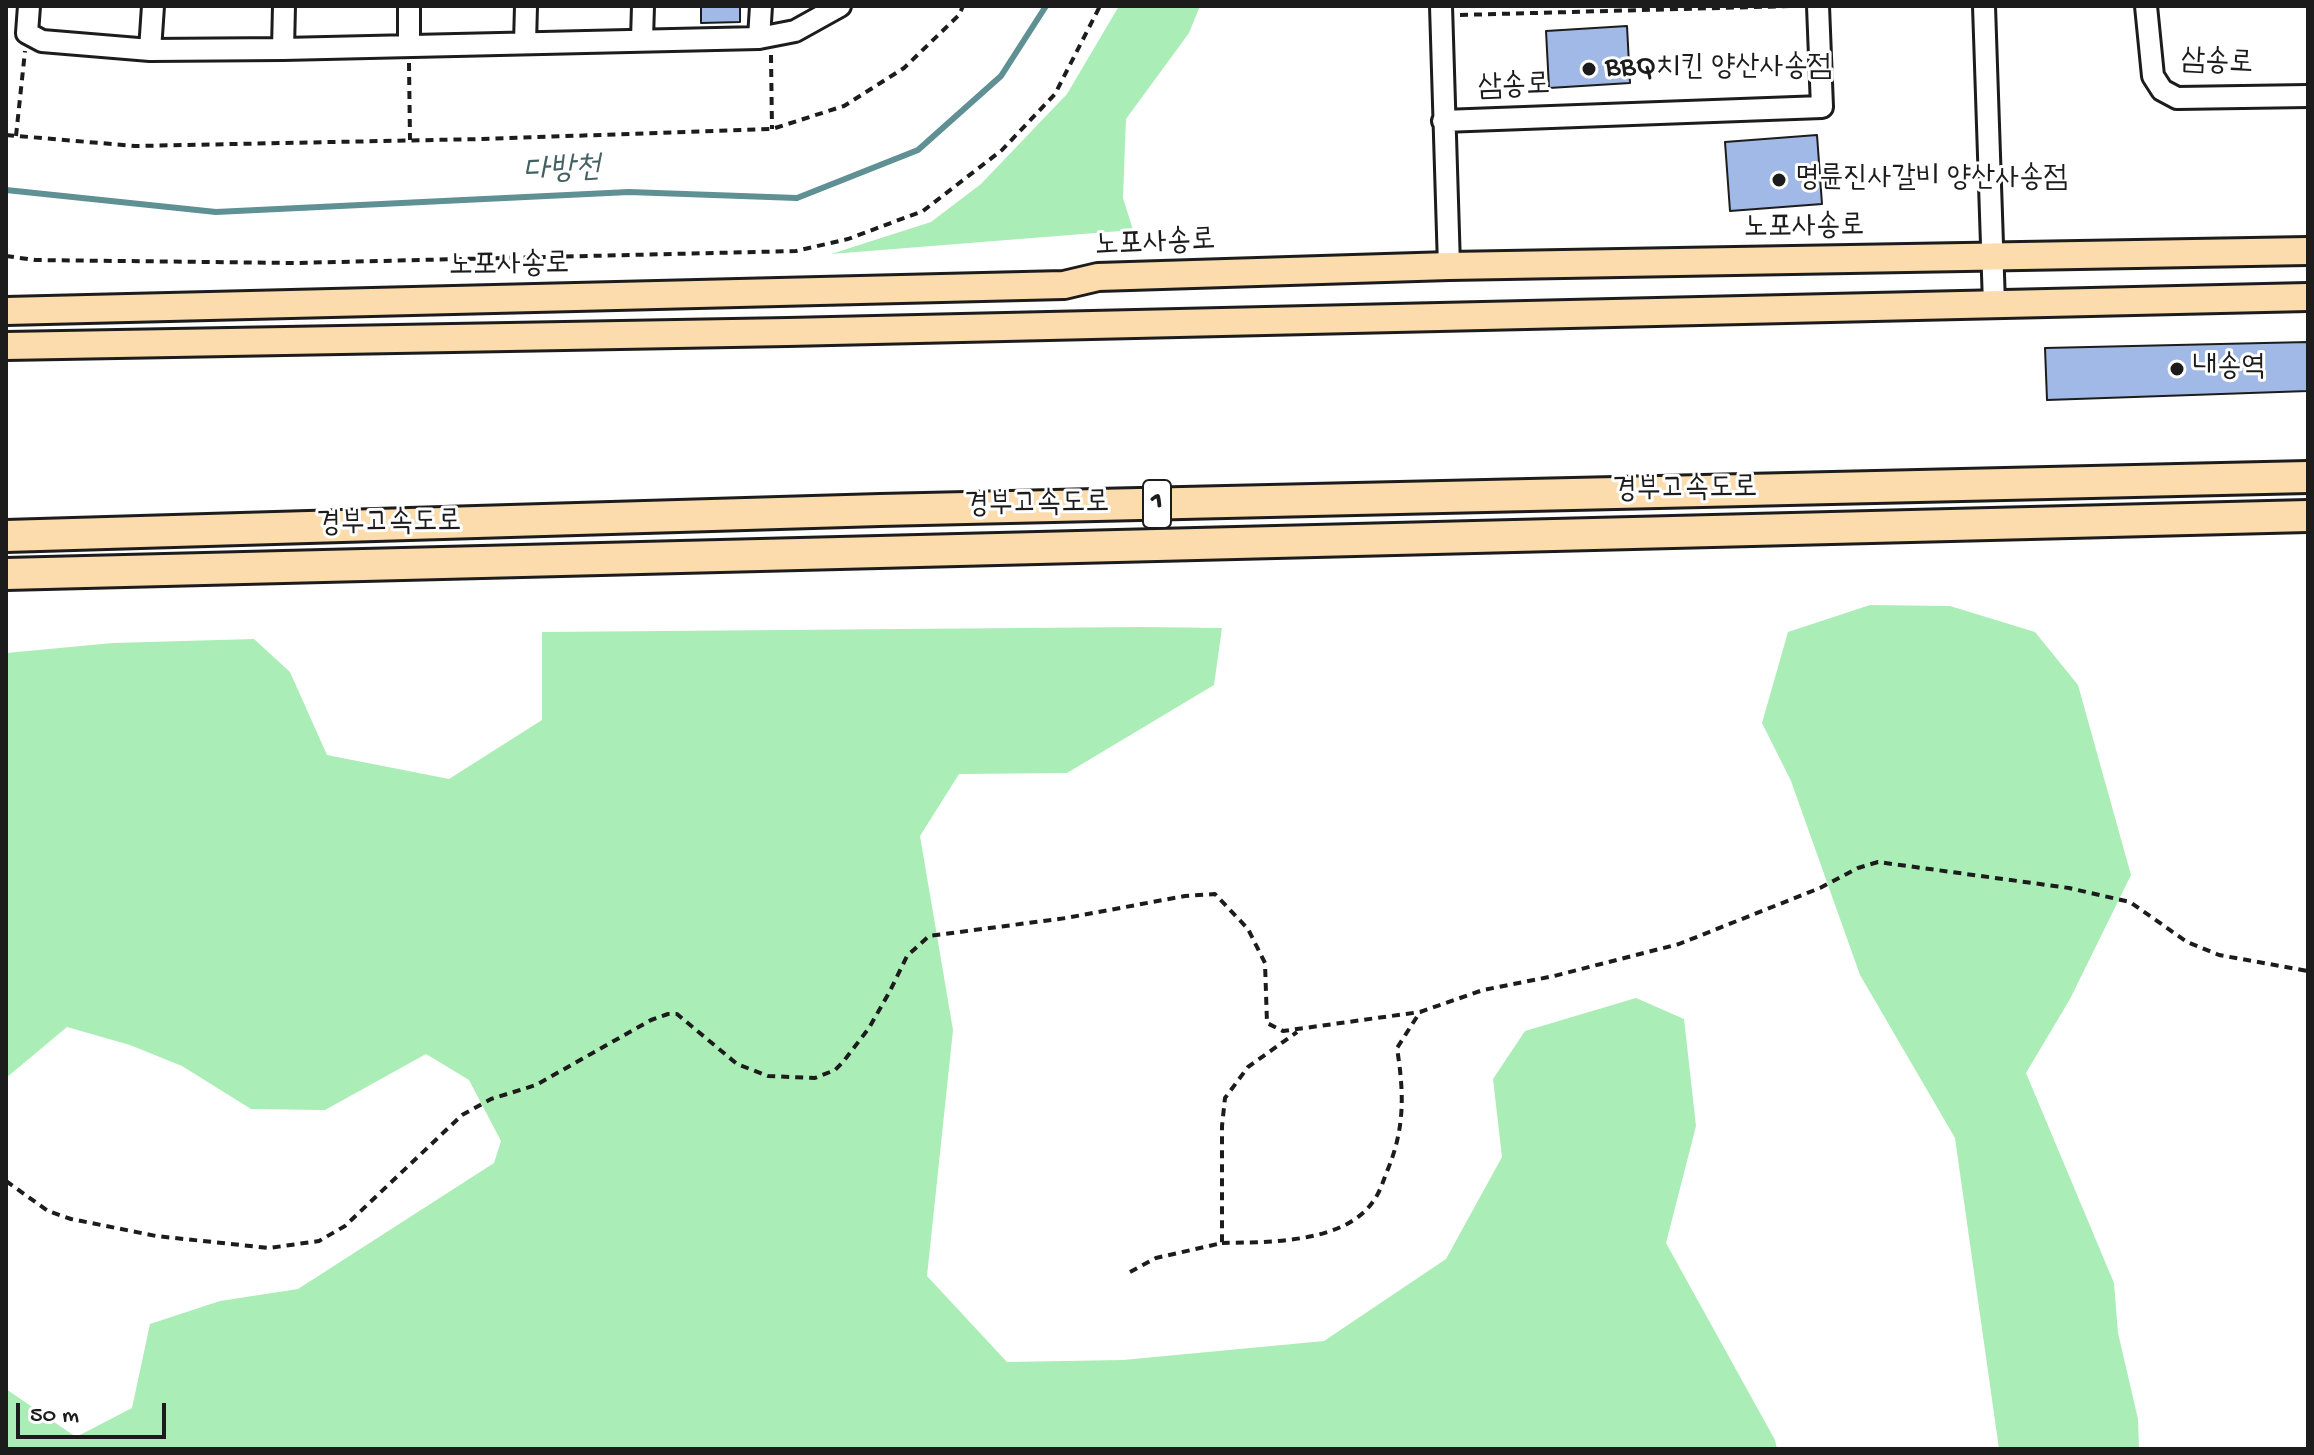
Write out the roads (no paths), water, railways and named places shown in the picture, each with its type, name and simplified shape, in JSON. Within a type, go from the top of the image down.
[{"type":"highway","name":"경부고속도로","points":[[6,536],[880,510],[2308,477]]},
{"type":"highway","name":"경부고속도로","points":[[6,574],[2308,516]]},
{"type":"main road","name":"노포사송로","points":[[6,311],[1064,285],[1098,277],[1449,266],[1993,259],[2308,251]]},
{"type":"main road","points":[[6,346],[2308,297]]},
{"type":"street","points":[[29,6],[27,33],[42,41],[150,50],[765,36],[795,31],[840,6]]},
{"type":"street","points":[[150,50],[153,6]]},
{"type":"street","points":[[283,49],[284,6]]},
{"type":"street","points":[[409,6],[409,45]]},
{"type":"street","points":[[525,43],[526,6]]},
{"type":"street","points":[[642,39],[643,6]]},
{"type":"street","points":[[761,6],[765,36]]},
{"type":"street","name":"삼송로","points":[[1443,121],[1822,107],[1818,6]]},
{"type":"street","points":[[1963,6],[1985,6],[1994,304]]},
{"type":"street","name":"삼송로","points":[[2146,6],[2153,76],[2162,90],[2169,94],[2177,98],[2308,96]]},
{"type":"street","name":"삼송로","points":[[1441,11],[1449,266]]},
{"type":"waterway","name":"다방천","points":[[6,190],[216,212],[629,192],[797,198],[918,150],[1001,76],[1046,6]]},
{"type":"place","name":"BBQ치킨 양산사송점","points":[[1589,69]]},
{"type":"place","name":"명륜진사갈비 양산사송점","points":[[1779,180]]},
{"type":"place","name":"내송역","points":[[2177,369]]}]
